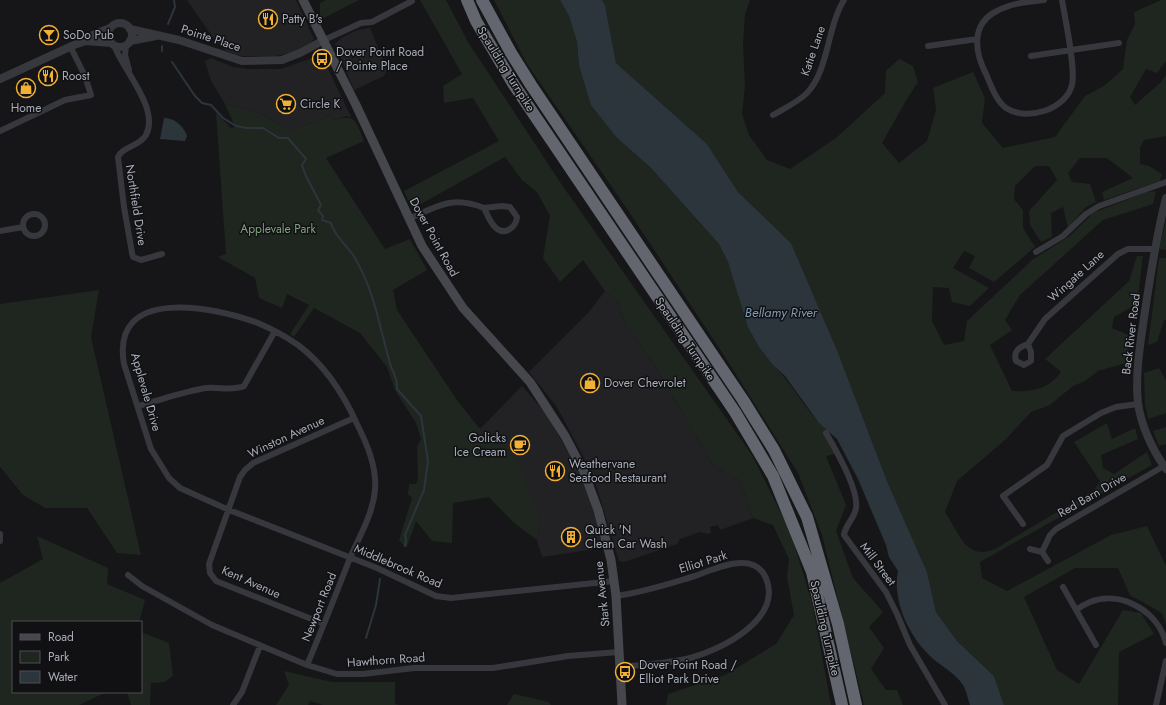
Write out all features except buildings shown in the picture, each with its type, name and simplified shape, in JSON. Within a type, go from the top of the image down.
[{"type":"highway","name":"Spaulding Turnpike","points":[[467,0],[476,20],[514,85],[735,412],[773,476],[812,572],[842,705]]},
{"type":"highway","name":"Spaulding Turnpike","points":[[482,0],[511,53],[531,85],[743,400],[774,450],[792,483],[807,517],[834,608],[856,705]]},
{"type":"main road","name":"Dover Point Road","points":[[303,0],[324,40],[422,246],[454,296],[530,382],[566,436],[589,484]]},
{"type":"main road","name":"Stark Avenue","points":[[589,484],[608,544],[614,581],[622,705]]},
{"type":"street","name":"Katie Lane","points":[[773,115],[801,98],[812,86],[820,70],[837,12],[844,0]]},
{"type":"street","points":[[1044,0],[1014,5],[996,11],[985,21],[977,39],[977,51],[980,62],[999,99],[1006,108],[1025,114],[1040,112],[1058,104],[1068,95],[1073,77],[1062,0]]},
{"type":"street","points":[[324,40],[361,23],[372,22],[412,1]]},
{"type":"street","points":[[0,79],[70,46],[86,41],[93,35],[110,28],[115,24],[121,23],[130,29],[132,36],[128,43],[120,46],[86,41]]},
{"type":"street","points":[[110,28],[108,37],[112,44]]},
{"type":"street","name":"Pointe Place","points":[[130,29],[179,40],[242,61],[282,60],[300,53],[324,40]]},
{"type":"street","name":"Pointe Place","points":[[128,43],[157,36]]},
{"type":"street","points":[[928,46],[977,39]]},
{"type":"street","name":"Northfield Drive","points":[[128,43],[125,55],[130,74]]},
{"type":"street","points":[[1031,56],[1119,43]]},
{"type":"street","name":"Northfield Drive","points":[[112,44],[130,74],[148,112],[149,122],[147,132],[141,141],[122,151],[118,157],[124,207],[133,257],[140,260],[162,254]]},
{"type":"street","points":[[0,131],[65,100],[91,95],[85,76],[70,46]]},
{"type":"street","points":[[1036,252],[1063,236],[1086,214],[1099,206],[1166,182]]},
{"type":"street","name":"Back River Road","points":[[1165,468],[1153,448],[1138,404],[1137,382],[1140,343],[1154,249],[1166,198]]},
{"type":"street","points":[[409,219],[455,201],[468,202],[484,208],[502,206],[510,207],[517,217],[514,225],[508,230],[499,230],[493,224],[484,208]]},
{"type":"street","points":[[0,231],[23,227]]},
{"type":"street","name":"Wingate Lane","points":[[1028,344],[1045,319],[1118,254],[1128,249],[1154,249]]},
{"type":"street","name":"Applevale Drive","points":[[229,510],[187,492],[170,478],[151,449],[124,364],[123,341],[128,327],[138,316],[153,311],[167,309],[196,309],[242,318],[275,331],[298,346],[319,364],[336,385],[354,418],[364,437],[373,466],[375,490],[370,511],[350,558]]},
{"type":"street","points":[[138,406],[193,390],[222,387],[237,388],[244,386],[275,331]]},
{"type":"street","points":[[1023,524],[1003,496],[1041,471],[1047,465],[1063,436],[1101,413],[1116,408],[1138,404]]},
{"type":"street","name":"Winston Avenue","points":[[229,510],[242,473],[249,466],[354,418]]},
{"type":"street","name":"Mill Street","points":[[826,433],[839,456],[856,498],[856,509],[846,527],[844,536],[886,592],[910,645],[945,705]]},
{"type":"street","name":"Red Barn Drive","points":[[1042,552],[1050,535],[1056,529],[1165,468]]},
{"type":"street","name":"Middlebrook Road","points":[[229,510],[377,568],[422,590],[443,597],[614,581]]},
{"type":"street","name":"Kent Avenue","points":[[229,510],[209,564],[212,577],[221,583],[324,624]]},
{"type":"street","points":[[0,534],[0,541]]},
{"type":"street","points":[[1030,548],[1042,552],[1048,561]]},
{"type":"street","name":"Newport Road","points":[[307,665],[350,558]]},
{"type":"street","name":"Elliot Park","points":[[616,596],[645,592],[727,565],[742,563],[757,567],[763,572],[769,592],[767,606],[764,613],[750,626],[725,644],[681,660],[620,667]]},
{"type":"street","name":"Hawthorn Road","points":[[128,575],[142,586],[194,616],[260,646],[330,673],[356,674],[414,668],[493,668],[568,656],[619,652]]},
{"type":"street","points":[[1063,587],[1096,645]]},
{"type":"street","points":[[1076,610],[1090,602],[1104,600],[1118,600],[1131,604],[1151,616],[1161,629],[1166,643]]},
{"type":"street","points":[[233,705],[242,692],[260,646]]},
{"type":"street","points":[[1156,705],[1166,661]]},
{"type":"shaded area","points":[[187,0],[296,0],[314,39],[309,44],[291,53],[276,56],[241,56],[226,51],[216,42]]},
{"type":"shaded area","points":[[370,28],[387,69],[384,76],[354,90],[335,44],[341,38],[357,30]]},
{"type":"shaded area","points":[[318,56],[324,60],[351,117],[346,116],[334,120],[332,115],[290,131],[260,113],[225,104],[211,81],[205,61],[211,58],[233,67],[247,69],[281,69]]},
{"type":"shaded area","points":[[605,291],[619,304],[625,324],[654,364],[713,465],[740,481],[753,518],[720,530],[718,525],[710,527],[711,533],[707,534],[700,532],[680,539],[677,544],[624,562],[619,561],[593,475],[557,407],[529,372],[588,313]]},
{"type":"shaded area","points":[[522,386],[544,411],[574,461],[592,503],[603,548],[542,557],[537,540],[540,519],[480,429]]},
{"type":"green space","points":[[326,0],[359,0],[320,20],[320,3]]},
{"type":"green space","points":[[420,0],[446,0],[468,42],[562,185],[752,455],[790,531],[812,602],[831,705],[666,705],[668,694],[725,675],[776,644],[794,615],[787,577],[789,559],[773,525],[753,518],[740,481],[713,465],[654,364],[625,324],[619,304],[605,291],[583,260],[560,282],[543,258],[550,216],[537,192],[522,180],[505,157],[412,209],[404,191],[499,141],[473,98],[444,103],[443,86],[462,74]]},
{"type":"green space","points":[[494,0],[560,0],[569,16],[577,42],[579,65],[617,138],[650,167],[719,244],[773,365],[806,407],[828,430],[824,431],[835,454],[826,456],[846,505],[836,531],[853,578],[883,612],[869,627],[884,648],[871,669],[886,690],[897,690],[903,705],[864,705],[822,535],[798,473],[727,360],[627,209],[527,64]]},
{"type":"green space","points":[[602,0],[750,0],[745,14],[743,44],[745,86],[742,114],[749,135],[767,160],[790,169],[836,138],[885,93],[886,71],[899,59],[913,66],[918,82],[882,143],[899,163],[927,141],[936,110],[933,88],[973,72],[985,98],[982,123],[1003,148],[1055,137],[1085,96],[1104,86],[1123,69],[1127,40],[1135,24],[1134,12],[1161,0],[1166,0],[1166,61],[1157,73],[1146,69],[1130,97],[1135,105],[1160,83],[1166,75],[1166,136],[1144,140],[1140,148],[1140,164],[1149,166],[1162,174],[1160,181],[1104,200],[1102,192],[1133,178],[1107,158],[1080,158],[1068,173],[1072,182],[1090,184],[1096,202],[1086,207],[1068,228],[1063,207],[1051,213],[1052,237],[1041,242],[1030,225],[1029,211],[1057,180],[1049,166],[1035,166],[1015,186],[1014,199],[1023,210],[1023,228],[1035,247],[994,282],[969,268],[975,256],[964,251],[953,268],[989,288],[970,306],[952,302],[949,288],[933,287],[932,321],[944,345],[964,341],[967,321],[1032,260],[1070,236],[1093,213],[1147,192],[1156,191],[1153,204],[1103,220],[1020,295],[1005,320],[1012,330],[990,345],[1012,391],[1027,391],[1045,386],[1056,378],[1061,372],[1045,359],[1129,281],[1137,256],[1143,256],[1137,304],[1114,317],[1112,328],[1131,336],[1126,363],[1098,371],[1085,381],[1073,386],[1050,405],[1031,412],[1006,439],[957,481],[945,512],[959,536],[970,548],[985,552],[995,549],[1094,490],[1100,481],[1074,442],[1107,423],[1112,439],[1135,428],[1138,439],[1101,455],[1103,468],[1114,474],[1147,452],[1152,465],[980,562],[982,578],[1007,591],[1111,535],[1147,526],[1166,566],[1166,624],[1162,613],[1130,595],[1118,568],[1075,568],[1024,597],[1057,670],[1079,684],[1123,610],[1141,613],[1154,634],[1119,652],[1118,705],[1004,705],[994,676],[957,641],[936,612],[927,572],[887,481],[837,350],[791,243],[738,192],[707,144],[616,63],[605,5]]},
{"type":"green space","name":"Applevale Park","points":[[225,104],[260,113],[290,131],[332,115],[334,120],[347,118],[355,121],[364,141],[326,158],[385,249],[410,239],[427,270],[393,290],[397,310],[457,400],[480,429],[506,447],[517,461],[540,519],[537,540],[513,522],[489,497],[453,503],[452,543],[432,541],[416,521],[407,547],[404,546],[399,540],[412,498],[408,494],[409,484],[416,484],[418,479],[417,447],[421,439],[416,423],[395,390],[387,367],[360,333],[314,308],[294,337],[290,334],[309,305],[287,294],[282,308],[259,298],[255,278],[218,257],[226,254],[216,113],[231,128],[235,127]]},
{"type":"green space","points":[[1166,220],[1166,250],[1159,249]]},
{"type":"green space","points":[[1159,258],[1166,258],[1166,320],[1164,320],[1157,342],[1148,345]]},
{"type":"green space","points":[[99,290],[91,337],[141,555],[117,553],[87,508],[45,508],[23,495],[0,467],[0,304]]},
{"type":"green space","points":[[1159,368],[1166,380],[1166,413],[1148,419],[1145,405],[1144,373]]},
{"type":"green space","points":[[1166,427],[1166,444],[1159,446],[1153,431]]},
{"type":"green space","points":[[37,536],[108,568],[107,584],[145,600],[139,621],[12,621],[12,693],[105,693],[79,705],[0,705],[0,583],[43,559]]},
{"type":"green space","points":[[142,632],[169,643],[173,676],[165,682],[151,683],[150,705],[131,705],[127,693],[142,693]]},
{"type":"green space","points":[[284,671],[332,682],[395,682],[395,704],[399,705],[323,705],[310,701],[308,705],[276,705],[289,685]]},
{"type":"green space","points":[[514,694],[549,702],[551,705],[507,705]]},
{"type":"water","name":"Bellamy River","points":[[560,0],[602,0],[605,5],[616,63],[707,144],[738,192],[791,243],[837,350],[887,481],[927,572],[936,612],[957,641],[994,676],[1004,705],[970,705],[965,689],[960,680],[932,658],[914,637],[903,616],[897,593],[898,571],[889,557],[886,545],[858,479],[837,439],[819,423],[785,376],[773,365],[759,347],[748,327],[728,262],[719,244],[650,167],[617,138],[591,105],[579,65],[577,42],[569,16]]},
{"type":"water","points":[[164,118],[171,119],[181,125],[187,136],[185,141],[160,139]]},
{"type":"waterway","points":[[168,24],[175,7],[174,0]]},
{"type":"waterway","points":[[162,46],[162,51]]},
{"type":"waterway","points":[[172,62],[195,96],[202,103],[211,105],[223,118],[236,126],[263,128],[279,138],[288,138],[306,159],[302,165],[321,205],[318,210],[323,216],[322,220],[331,223],[338,237],[355,258],[362,271],[376,309],[391,367],[396,378],[397,389],[421,416],[428,461],[424,490],[405,535],[405,546]]},
{"type":"waterway","points":[[366,638],[376,605],[380,579]]},
{"type":"place","name":"Patty B's","points":[[268,19]]},
{"type":"place","name":"SoDo Pub","points":[[49,35]]},
{"type":"place","name":"Dover Point Road / Pointe Place","points":[[322,59]]},
{"type":"place","name":"Roost","points":[[48,76]]},
{"type":"place","name":"Home","points":[[26,88]]},
{"type":"place","name":"Circle K","points":[[286,104]]},
{"type":"place","name":"Dover Chevrolet","points":[[590,383]]},
{"type":"place","name":"Golicks Ice Cream","points":[[520,445]]},
{"type":"place","name":"Weathervane Seafood Restaurant","points":[[555,471]]},
{"type":"place","name":"Quick 'N Clean Car Wash","points":[[571,537]]},
{"type":"place","name":"Dover Point Road / Elliot Park Drive","points":[[625,672]]}]
